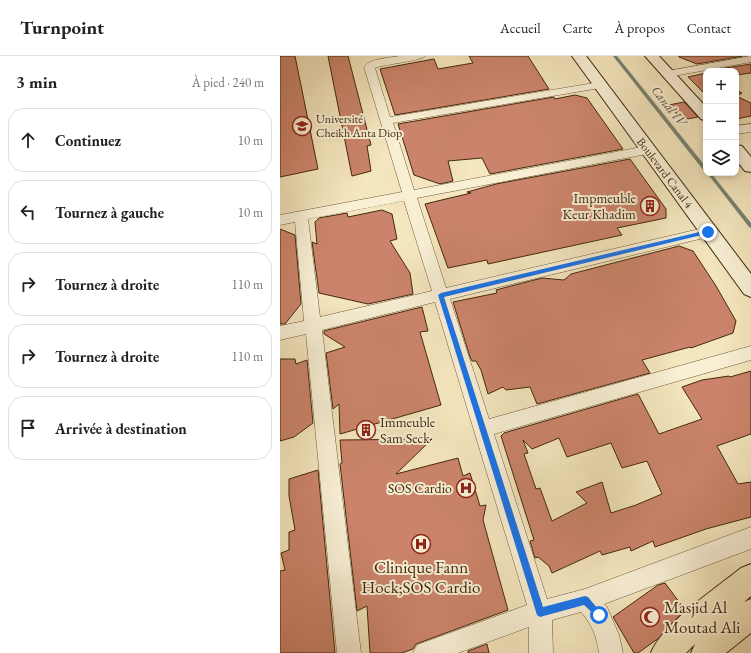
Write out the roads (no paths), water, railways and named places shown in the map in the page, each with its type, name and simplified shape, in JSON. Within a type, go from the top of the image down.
[{"type":"highway","points":[[666,653],[683,634],[751,578]]},
{"type":"highway","points":[[706,653],[718,640],[751,614]]},
{"type":"main road","name":"Boulevard Canal 4","points":[[578,56],[751,289]]},
{"type":"main road","points":[[652,56],[703,113]]},
{"type":"main road","points":[[739,153],[751,167]]},
{"type":"street","points":[[420,56],[382,62],[369,67],[540,612],[541,653]]},
{"type":"street","points":[[668,74],[751,59]]},
{"type":"street","points":[[386,121],[600,85]]},
{"type":"street","points":[[739,130],[751,128]]},
{"type":"street","points":[[280,220],[647,150]]},
{"type":"street","points":[[301,216],[349,653]]},
{"type":"street","points":[[280,333],[708,232]]},
{"type":"street","points":[[483,429],[751,352]]},
{"type":"street","points":[[425,653],[540,612],[585,600],[751,538]]},
{"type":"street","points":[[585,600],[599,615],[607,635],[611,653]]},
{"type":"waterway","name":"Canal IV","points":[[615,56],[703,166]]},
{"type":"waterway","name":"Canal IV","points":[[711,176],[751,226]]},
{"type":"place","name":"Université Cheikh Anta Diop","points":[[302,126]]},
{"type":"place","name":"Impmeuble Keur Khadim","points":[[650,206]]},
{"type":"place","name":"Immeuble Sam Seck","points":[[366,430]]},
{"type":"place","name":"SOS Cardio","points":[[466,488]]},
{"type":"place","name":"Clinique Fann Hock;SOS Cardio","points":[[421,544]]},
{"type":"place","name":"Masjid Al Moutad Ali","points":[[650,617]]}]
